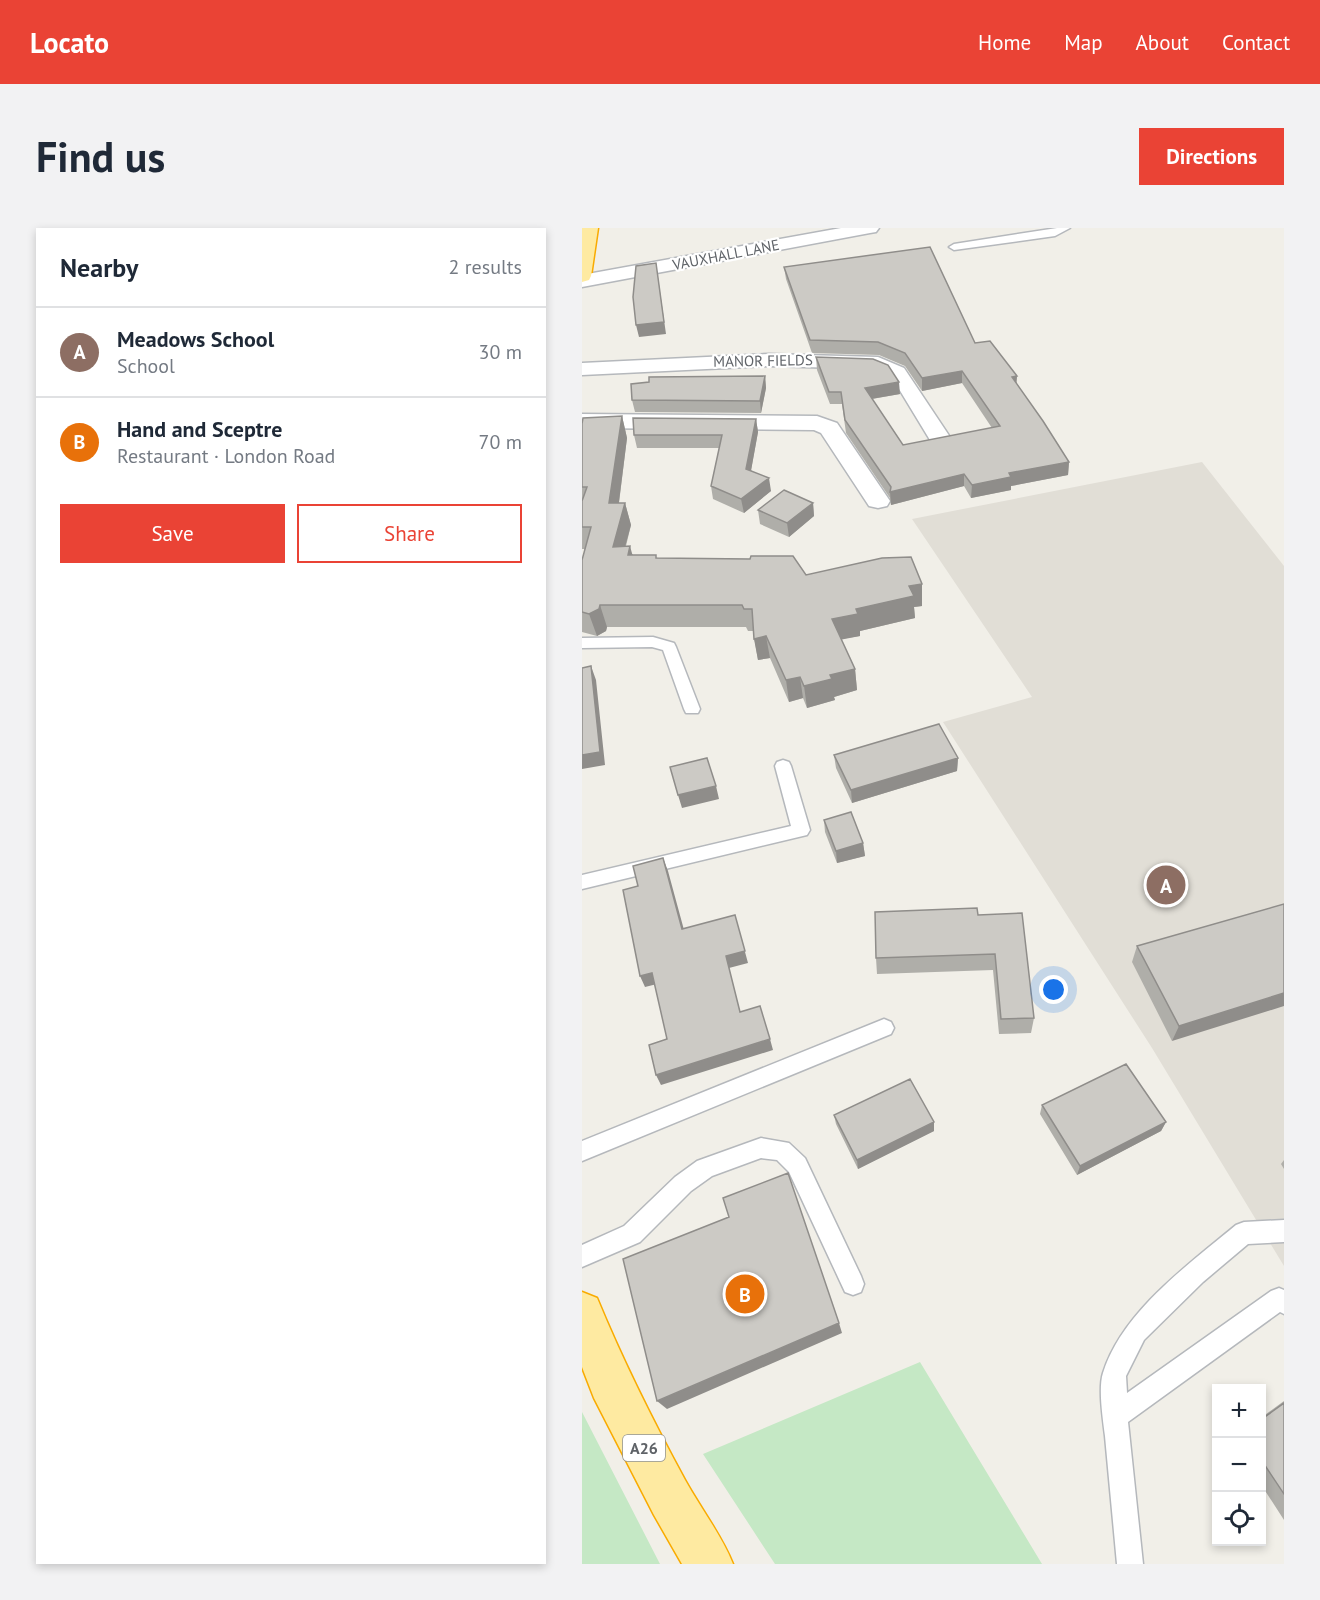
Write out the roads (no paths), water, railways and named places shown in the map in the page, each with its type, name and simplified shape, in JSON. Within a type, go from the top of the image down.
[{"type":"highway","points":[[582,276],[589,228]]},
{"type":"highway","name":"A26","points":[[584,1323],[610,1383],[670,1498],[709,1564]]},
{"type":"street","name":"VAUXHALL LANE","points":[[582,281],[870,228]]},
{"type":"street","name":"MANOR FIELDS","points":[[582,369],[769,360],[878,363],[897,372],[941,440]]},
{"type":"street","points":[[582,421],[817,423],[829,428],[878,501]]},
{"type":"lane","points":[[954,247],[1055,233],[1065,228]]},
{"type":"lane","points":[[582,643],[653,642],[669,647],[692,709]]},
{"type":"lane","points":[[582,882],[801,830],[783,766]]},
{"type":"lane","points":[[582,1151],[884,1028]]},
{"type":"lane","points":[[582,1256],[632,1234],[683,1184],[705,1168],[761,1148],[782,1150],[798,1165],[852,1284]]},
{"type":"lane","points":[[1130,1564],[1115,1416],[1114,1375],[1136,1332],[1195,1274],[1244,1233],[1284,1231]]},
{"type":"lane","points":[[1115,1416],[1282,1299]]},
{"type":"place","name":"Meadows School","points":[[1166,885]]},
{"type":"place","name":"Hand and Sceptre","points":[[745,1294]]}]
